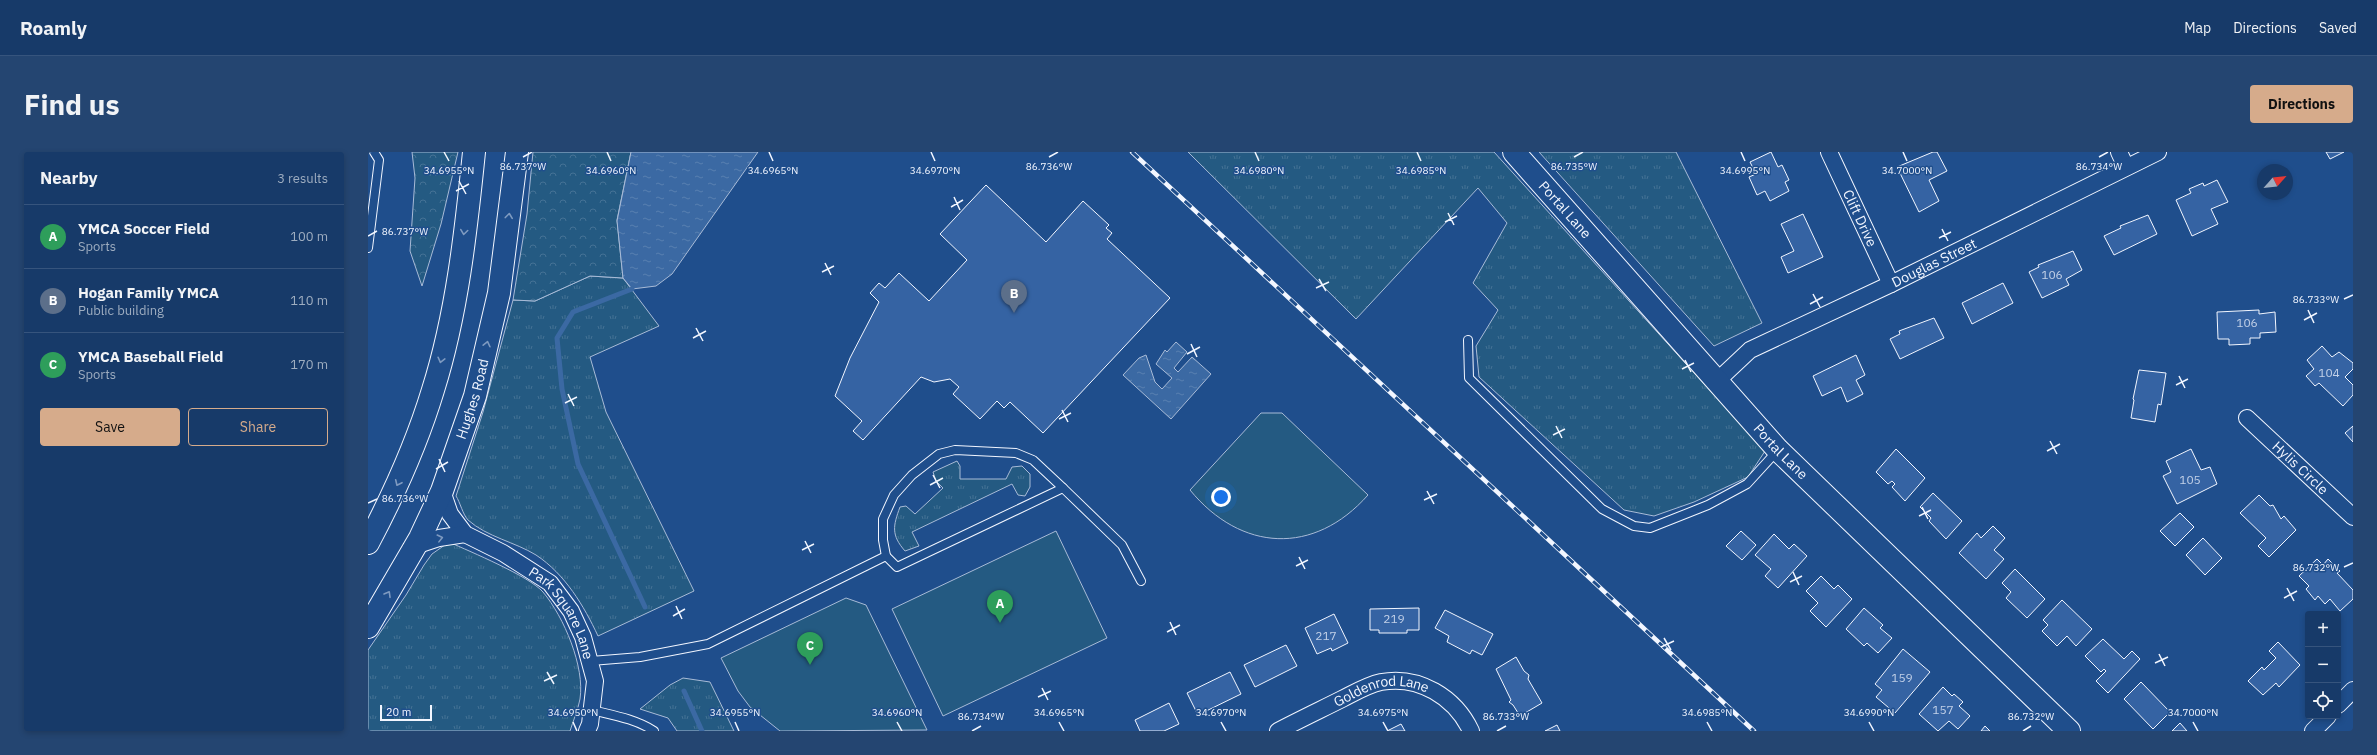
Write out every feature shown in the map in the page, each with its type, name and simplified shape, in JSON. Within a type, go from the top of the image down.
[{"type":"main road","points":[[368,543],[402,474],[433,390],[451,318],[474,152]]},
{"type":"main road","name":"Hughes Road","points":[[368,627],[415,546],[442,491],[475,396],[499,293],[517,152]]},
{"type":"main road","name":"Portal Lane","points":[[1514,152],[1778,450],[2069,731]]},
{"type":"street","name":"Clift Drive","points":[[1829,152],[1891,284]]},
{"type":"street","points":[[2119,152],[2126,167]]},
{"type":"street","name":"Douglas Street","points":[[1717,381],[1750,350],[1891,284],[2158,152]]},
{"type":"street","name":"Hylis Circle","points":[[2247,418],[2353,517]]},
{"type":"street","points":[[415,546],[439,538],[465,534],[450,514],[442,491]]},
{"type":"street","name":"Park Square Lane","points":[[465,534],[503,553],[550,583],[570,611],[591,661],[595,681],[592,710],[587,731]]},
{"type":"street","name":"Goldenrod Lane","points":[[1278,731],[1362,689],[1381,682],[1413,682],[1443,695],[1465,718],[1471,731]]},
{"type":"street","points":[[2341,703],[2353,690]]},
{"type":"street","points":[[2313,731],[2325,719]]},
{"type":"lane","points":[[368,248],[378,160],[374,152]]},
{"type":"lane","points":[[1468,340],[1469,378],[1602,509],[1634,526],[1650,528],[1708,505],[1747,484],[1778,450]]},
{"type":"lane","points":[[1063,488],[898,567],[886,556],[883,540],[883,519],[894,495],[912,475],[939,454],[955,450],[1016,453],[1033,460],[1063,488],[1122,545],[1141,581]]},
{"type":"lane","points":[[591,661],[640,656],[708,644],[886,556]]},
{"type":"lane","points":[[592,710],[647,726],[654,731]]},
{"type":"green space","points":[[412,152],[458,152],[441,224],[422,286],[410,251],[415,178]]},
{"type":"green space","points":[[533,152],[631,152],[617,220],[623,278],[590,276],[535,301],[513,300],[527,214]]},
{"type":"green space","points":[[1188,152],[1494,152],[1765,451],[1748,477],[1694,502],[1654,516],[1624,510],[1479,377],[1476,346],[1498,310],[1473,283],[1507,223],[1478,188],[1356,319]]},
{"type":"green space","points":[[1539,152],[1676,152],[1762,323],[1714,346]]},
{"type":"green space","points":[[590,276],[623,278],[659,326],[590,357],[606,412],[694,591],[598,636],[573,591],[556,571],[528,550],[484,531],[468,520],[456,496],[483,412],[513,300],[535,301]]},
{"type":"green space","points":[[1261,413],[1282,413],[1368,495],[1347,515],[1325,529],[1301,537],[1278,539],[1254,535],[1232,526],[1210,511],[1190,490]]},
{"type":"green space","points":[[957,461],[960,466],[960,479],[1006,479],[1012,467],[1022,466],[1030,474],[1030,487],[1025,496],[1018,495],[1012,484],[912,532],[919,546],[905,551],[895,535],[895,525],[900,507],[906,506],[915,514],[943,488],[936,481],[933,472]]},
{"type":"green space","points":[[1056,531],[1107,638],[943,716],[892,609]]},
{"type":"green space","points":[[449,542],[526,579],[543,592],[551,602],[571,643],[579,672],[581,686],[580,699],[570,731],[368,731],[368,650],[432,554]]},
{"type":"green space","points":[[846,598],[866,605],[927,730],[780,731],[750,707],[738,691],[721,658]]},
{"type":"green space","points":[[683,678],[710,682],[734,731],[677,731],[668,718],[640,709],[670,685]]},
{"type":"water","points":[[631,152],[758,152],[672,274],[656,286],[632,289],[623,278],[617,221]]},
{"type":"water","points":[[1176,342],[1187,352],[1174,368],[1178,372],[1192,357],[1211,374],[1171,419],[1123,375],[1139,358],[1146,355],[1155,382],[1162,389],[1172,378],[1156,364],[1165,350],[1167,352]]},
{"type":"building","points":[[1771,152],[1778,167],[1782,165],[1789,180],[1785,182],[1789,191],[1770,201],[1765,191],[1757,195],[1749,177],[1756,174],[1750,162]]},
{"type":"building","points":[[1933,152],[1937,152],[1947,171],[1929,180],[1939,201],[1919,212],[1897,167]]},
{"type":"building","points":[[2326,152],[2344,152],[2330,159]]},
{"type":"building","points":[[2217,180],[2228,202],[2211,209],[2218,224],[2192,236],[2176,200],[2191,193],[2189,189],[2203,183],[2204,186]]},
{"type":"building","points":[[986,185],[1046,242],[1083,201],[1109,225],[1106,228],[1112,233],[1107,239],[1170,298],[1043,433],[1010,402],[1004,408],[997,401],[980,419],[953,394],[959,387],[950,379],[934,382],[921,377],[863,440],[853,431],[862,421],[835,396],[850,358],[879,302],[870,293],[879,283],[885,288],[899,273],[929,301],[967,260],[940,234]]},
{"type":"building","points":[[1803,214],[1823,257],[1788,273],[1781,257],[1794,251],[1781,224]]},
{"type":"building","points":[[2148,215],[2157,234],[2114,255],[2104,236],[2121,228],[2120,226]]},
{"type":"building","points":[[2073,251],[2082,270],[2066,279],[2069,285],[2042,298],[2029,272],[2039,267],[2038,265]]},
{"type":"building","points":[[2003,283],[2013,303],[1972,324],[1962,303]]},
{"type":"building","points":[[2259,310],[2259,314],[2275,312],[2276,332],[2260,333],[2260,338],[2250,338],[2250,344],[2229,345],[2229,339],[2218,339],[2217,312]]},
{"type":"building","points":[[1934,318],[1944,338],[1900,359],[1890,339],[1900,334],[1899,331]]},
{"type":"building","points":[[2322,346],[2332,357],[2339,352],[2353,363],[2353,369],[2345,377],[2353,385],[2353,395],[2343,406],[2319,383],[2315,386],[2306,376],[2314,369],[2307,360]]},
{"type":"building","points":[[1856,355],[1865,375],[1856,380],[1863,394],[1847,402],[1841,387],[1822,396],[1813,376]]},
{"type":"building","points":[[2139,370],[2166,373],[2161,405],[2158,404],[2155,422],[2131,418]]},
{"type":"building","points":[[2353,426],[2353,442],[2345,433]]},
{"type":"building","points":[[1896,449],[1925,478],[1905,501],[1892,487],[1895,484],[1892,481],[1888,484],[1876,472]]},
{"type":"building","points":[[2191,449],[2201,470],[2210,467],[2217,484],[2177,504],[2163,476],[2171,472],[2166,461]]},
{"type":"building","points":[[1933,493],[1962,521],[1946,539],[1929,521],[1931,518],[1920,507]]},
{"type":"building","points":[[2259,495],[2270,506],[2273,505],[2281,519],[2284,516],[2296,530],[2269,557],[2258,546],[2266,538],[2240,513]]},
{"type":"building","points":[[2180,513],[2194,527],[2175,546],[2160,531]]},
{"type":"building","points":[[1993,526],[2005,538],[1994,550],[2004,559],[1986,579],[1959,553],[1977,533],[1981,538]]},
{"type":"building","points":[[1741,531],[1756,545],[1742,560],[1726,546]]},
{"type":"building","points":[[1774,534],[1789,549],[1794,544],[1807,556],[1778,588],[1765,576],[1771,569],[1755,555]]},
{"type":"building","points":[[2203,538],[2222,558],[2205,575],[2186,555]]},
{"type":"building","points":[[2317,559],[2323,565],[2328,559],[2340,571],[2337,573],[2353,590],[2353,599],[2340,611],[2330,599],[2325,604],[2318,596],[2315,600],[2306,589],[2309,586],[2299,576]]},
{"type":"building","points":[[2015,569],[2045,599],[2027,618],[2006,598],[2011,592],[2002,583]]},
{"type":"building","points":[[1821,576],[1834,589],[1838,585],[1852,599],[1826,627],[1810,611],[1818,603],[1806,591]]},
{"type":"building","points":[[2062,600],[2092,629],[2076,646],[2067,636],[2057,646],[2042,631],[2048,625],[2043,620]]},
{"type":"building","points":[[1419,608],[1419,630],[1407,630],[1407,633],[1379,633],[1379,630],[1370,630],[1370,609]]},
{"type":"building","points":[[1864,608],[1883,625],[1880,628],[1892,638],[1878,653],[1867,643],[1864,646],[1846,629]]},
{"type":"building","points":[[1445,610],[1493,634],[1482,655],[1472,650],[1470,654],[1447,642],[1449,636],[1435,628]]},
{"type":"building","points":[[1334,614],[1348,643],[1332,651],[1331,648],[1317,654],[1305,628]]},
{"type":"building","points":[[2103,639],[2124,659],[2132,651],[2140,659],[2108,693],[2096,681],[2106,671],[2104,669],[2101,672],[2085,656]]},
{"type":"building","points":[[2278,642],[2300,665],[2279,687],[2276,683],[2263,695],[2248,681],[2262,667],[2264,670],[2276,658],[2269,651]]},
{"type":"building","points":[[1286,645],[1297,666],[1255,687],[1244,665]]},
{"type":"building","points":[[1903,649],[1930,672],[1895,713],[1876,697],[1882,690],[1875,684]]},
{"type":"building","points":[[1516,657],[1524,671],[1529,675],[1528,679],[1542,703],[1520,716],[1513,705],[1509,702],[1511,700],[1496,669]]},
{"type":"building","points":[[1230,672],[1241,694],[1198,715],[1187,693]]},
{"type":"building","points":[[2141,682],[2170,712],[2153,729],[2124,699]]},
{"type":"building","points":[[1943,687],[1952,696],[1954,694],[1963,702],[1959,706],[1970,716],[1958,729],[1949,721],[1938,731],[1919,714]]},
{"type":"building","points":[[1169,703],[1179,724],[1164,731],[1140,731],[1135,720]]},
{"type":"building","points":[[2180,723],[2187,731],[2172,731]]},
{"type":"building","points":[[1401,724],[1405,731],[1387,731]]},
{"type":"building","points":[[1557,725],[1560,731],[1545,731]]},
{"type":"building","points":[[1985,726],[1990,731],[1981,731]]},
{"type":"waterway","points":[[632,289],[573,312],[557,338],[562,389],[578,464],[645,607]]},
{"type":"waterway","points":[[684,691],[702,731]]},
{"type":"railway","points":[[1132,152],[1754,731]]},
{"type":"place","name":"Hogan Family YMCA","points":[[1014,313]]},
{"type":"place","name":"YMCA Soccer Field","points":[[1000,623]]},
{"type":"place","name":"YMCA Baseball Field","points":[[810,665]]}]
